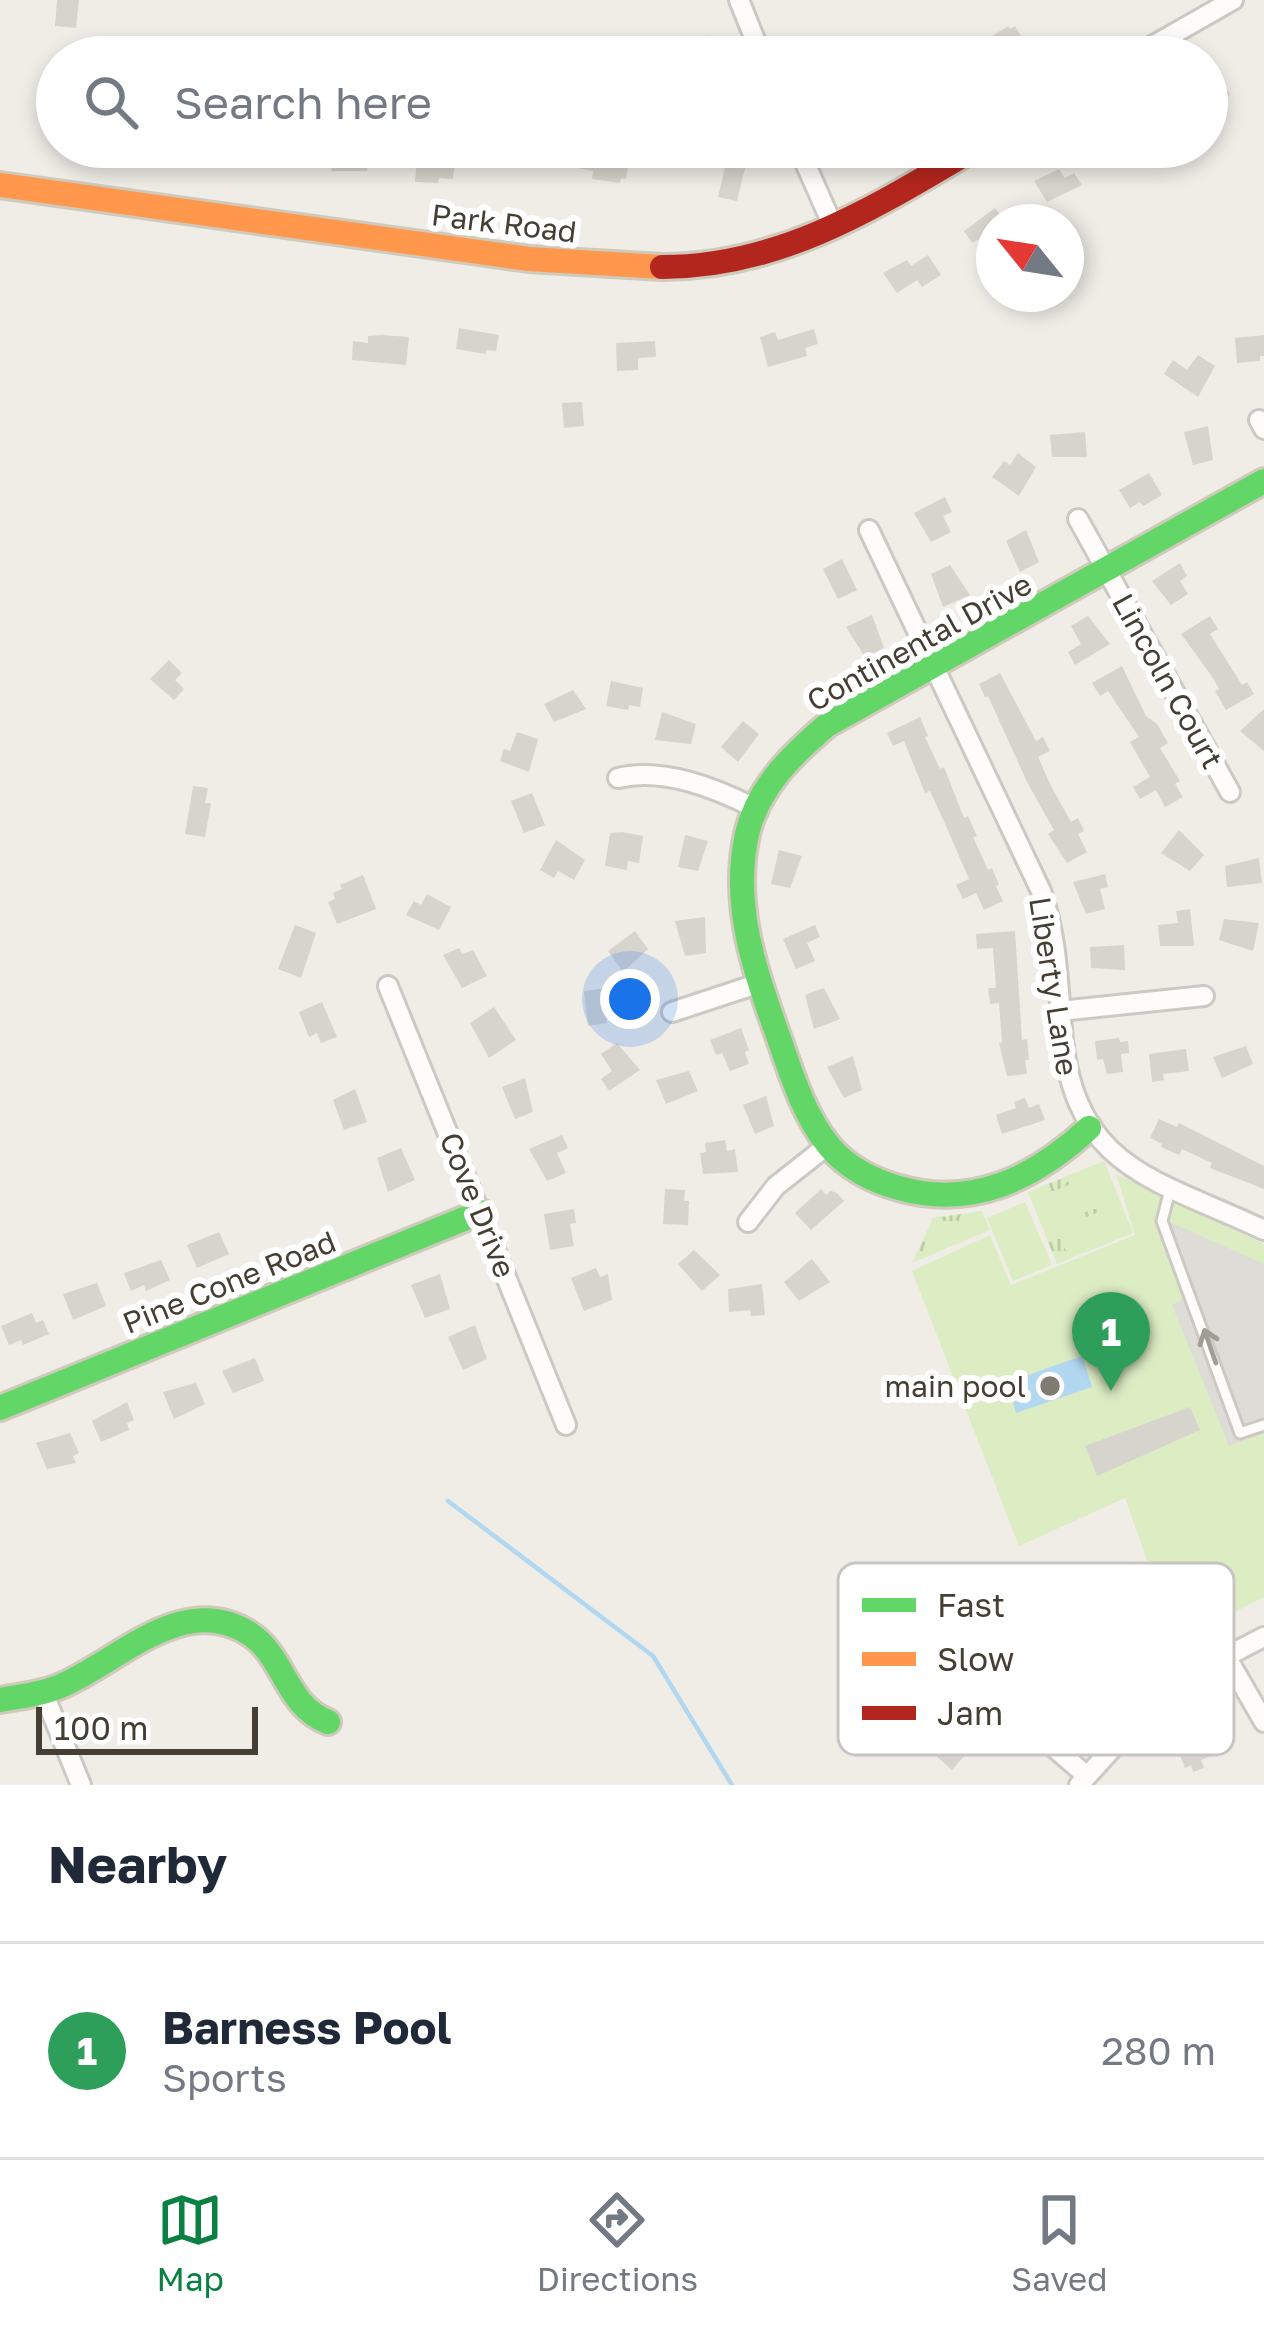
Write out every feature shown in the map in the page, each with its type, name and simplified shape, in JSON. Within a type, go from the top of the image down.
[{"type":"street","points":[[740,0],[754,36]]},
{"type":"street","points":[[1170,36],[1233,0]]},
{"type":"street","points":[[807,168],[833,226]]},
{"type":"street","name":"Park Road","points":[[0,185],[633,268],[708,266],[766,254],[833,226],[938,168]]},
{"type":"street","name":"Continental Drive","points":[[1089,1128],[1008,1185],[950,1198],[931,1197],[862,1174],[828,1144],[811,1116],[757,983],[739,892],[744,844],[755,808],[783,764],[809,738],[1264,481]]},
{"type":"street","name":"Lincoln Court","points":[[1078,519],[1230,792]]},
{"type":"street","name":"Liberty Lane","points":[[869,530],[1041,891],[1051,927],[1065,1070],[1089,1128],[1135,1170],[1264,1230]]},
{"type":"street","points":[[618,778],[644,775],[676,780],[755,808]]},
{"type":"street","points":[[673,1012],[757,983]]},
{"type":"street","name":"Cove Drive","points":[[388,986],[566,1425]]},
{"type":"street","points":[[1060,1011],[1204,997]]},
{"type":"street","points":[[748,1222],[776,1186],[828,1144]]},
{"type":"street","name":"Pine Cone Road","points":[[0,1408],[481,1212]]},
{"type":"street","points":[[0,1700],[60,1687],[158,1630],[196,1619],[250,1634],[274,1660],[296,1702],[310,1716],[328,1722]]},
{"type":"street","points":[[1234,1652],[1264,1637]]},
{"type":"street","points":[[1234,1670],[1264,1722]]},
{"type":"street","points":[[43,1692],[81,1785]]},
{"type":"street","points":[[1056,1755],[1083,1780],[1106,1755]]},
{"type":"lane","points":[[1170,1189],[1162,1221],[1240,1432],[1264,1425]]},
{"type":"green space","points":[[1104,1161],[1133,1233],[1057,1264],[1028,1192]]},
{"type":"green space","points":[[1116,1174],[1264,1244],[1264,1597],[1234,1612],[1234,1563],[1148,1563],[1125,1498],[1019,1546],[912,1271],[990,1235],[1011,1285],[1135,1235]]},
{"type":"green space","points":[[1093,1175],[1102,1198],[1053,1218],[1044,1195]]},
{"type":"green space","points":[[1025,1202],[1052,1265],[1013,1281],[987,1218]]},
{"type":"green space","points":[[1107,1209],[1115,1232],[1066,1251],[1057,1228]]},
{"type":"green space","points":[[982,1211],[990,1230],[912,1263],[933,1218]]},
{"type":"shaded area","points":[[1154,1215],[1264,1264],[1264,1433],[1229,1446],[1172,1305],[1186,1297]]},
{"type":"water","name":"main pool","points":[[1082,1356],[1092,1387],[1016,1413],[1008,1382]]},
{"type":"building","points":[[57,0],[79,0],[76,28],[55,26]]},
{"type":"building","points":[[1015,26],[1021,36],[992,36]]},
{"type":"building","points":[[332,168],[368,168],[367,171]]},
{"type":"building","points":[[416,168],[454,168],[453,179],[415,182]]},
{"type":"building","points":[[579,168],[628,168],[620,183],[592,179],[593,171]]},
{"type":"building","points":[[725,168],[745,168],[737,201],[718,197]]},
{"type":"building","points":[[1059,169],[1065,178],[1074,173],[1082,185],[1047,202],[1034,181]]},
{"type":"building","points":[[976,222],[976,241],[972,243],[964,231]]},
{"type":"building","points":[[928,255],[941,275],[922,287],[917,280],[897,293],[883,273],[907,260],[911,266]]},
{"type":"building","points":[[459,328],[499,335],[496,351],[456,349]]},
{"type":"building","points":[[814,329],[818,344],[805,348],[807,356],[768,367],[760,337],[775,332],[778,340]]},
{"type":"building","points":[[1264,335],[1260,361],[1237,363],[1235,338]]},
{"type":"building","points":[[368,336],[409,337],[406,365],[352,360],[353,341],[368,343]]},
{"type":"building","points":[[655,341],[656,357],[638,358],[638,370],[617,371],[616,343]]},
{"type":"building","points":[[1198,355],[1215,366],[1198,397],[1164,374],[1173,360],[1187,370]]},
{"type":"building","points":[[582,402],[584,426],[564,428],[562,403]]},
{"type":"building","points":[[1208,426],[1213,460],[1193,465],[1184,432]]},
{"type":"building","points":[[1085,432],[1087,457],[1052,457],[1050,435]]},
{"type":"building","points":[[1018,453],[1036,467],[1019,496],[992,477],[1004,461],[1010,465]]},
{"type":"building","points":[[1149,473],[1162,495],[1130,508],[1119,490]]},
{"type":"building","points":[[945,497],[952,512],[943,516],[951,532],[931,542],[914,513]]},
{"type":"building","points":[[1026,530],[1039,562],[1020,572],[1006,541]]},
{"type":"building","points":[[842,559],[857,590],[838,599],[823,569]]},
{"type":"building","points":[[1180,563],[1187,576],[1180,581],[1188,594],[1171,605],[1152,581]]},
{"type":"building","points":[[950,565],[970,595],[943,607],[931,574]]},
{"type":"building","points":[[872,615],[884,648],[865,657],[846,627]]},
{"type":"building","points":[[1088,616],[1110,644],[1075,665],[1068,652],[1081,644],[1071,626]]},
{"type":"building","points":[[1210,616],[1218,629],[1210,634],[1242,685],[1247,682],[1254,694],[1226,710],[1213,678],[1181,634]]},
{"type":"building","points":[[169,660],[182,673],[175,680],[184,689],[174,700],[150,679]]},
{"type":"building","points":[[1122,666],[1146,716],[1168,743],[1160,748],[1180,781],[1175,784],[1183,797],[1165,807],[1156,790],[1140,799],[1133,787],[1150,777],[1130,742],[1139,737],[1108,691],[1100,696],[1092,683]]},
{"type":"building","points":[[1000,673],[1036,741],[1043,737],[1050,751],[1038,757],[1051,786],[1071,822],[1078,818],[1084,831],[1078,834],[1087,852],[1067,863],[1048,834],[1054,830],[979,684]]},
{"type":"building","points":[[611,681],[643,688],[640,707],[606,706]]},
{"type":"building","points":[[573,690],[586,709],[554,722],[544,704]]},
{"type":"building","points":[[1264,709],[1264,751],[1240,731]]},
{"type":"building","points":[[662,712],[696,724],[691,744],[655,740]]},
{"type":"building","points":[[920,717],[940,769],[944,767],[988,870],[992,868],[999,885],[1003,901],[984,910],[976,893],[963,899],[956,885],[969,879],[930,791],[925,793],[904,741],[893,746],[887,733]]},
{"type":"building","points":[[743,721],[759,734],[738,762],[721,747]]},
{"type":"building","points":[[517,732],[538,739],[529,772],[500,761]]},
{"type":"building","points":[[193,786],[208,788],[205,803],[211,803],[205,837],[185,834]]},
{"type":"building","points":[[532,793],[545,825],[524,833],[511,801]]},
{"type":"building","points":[[1179,830],[1204,855],[1190,871],[1161,853]]},
{"type":"building","points":[[610,833],[643,836],[639,863],[628,861],[627,870],[605,866]]},
{"type":"building","points":[[685,835],[708,841],[698,871],[678,867]]},
{"type":"building","points":[[556,840],[585,860],[574,880],[558,871],[554,878],[540,870]]},
{"type":"building","points":[[779,850],[802,856],[790,888],[771,884]]},
{"type":"building","points":[[1259,858],[1262,883],[1227,887],[1225,866]]},
{"type":"building","points":[[1105,874],[1108,887],[1100,889],[1105,909],[1086,914],[1073,882]]},
{"type":"building","points":[[363,875],[376,909],[337,924],[328,902],[335,899],[333,893],[342,889],[340,885]]},
{"type":"building","points":[[427,894],[451,907],[439,930],[406,915],[414,901],[421,905]]},
{"type":"building","points":[[1190,909],[1194,946],[1160,946],[1158,925],[1178,923],[1176,911]]},
{"type":"building","points":[[705,917],[706,953],[685,956],[675,921]]},
{"type":"building","points":[[1224,919],[1259,923],[1253,951],[1219,940]]},
{"type":"building","points":[[295,925],[316,933],[301,978],[278,969]]},
{"type":"building","points":[[815,925],[820,937],[807,943],[815,961],[796,969],[783,939]]},
{"type":"building","points":[[635,931],[648,949],[623,972],[608,951]]},
{"type":"building","points":[[1015,931],[1022,1040],[1027,1039],[1029,1060],[1025,1060],[1027,1074],[1007,1076],[999,1043],[999,1003],[990,1004],[988,988],[996,988],[993,948],[977,949],[976,934]]},
{"type":"building","points":[[1124,945],[1125,970],[1091,968],[1090,947]]},
{"type":"building","points":[[459,948],[462,954],[473,950],[487,976],[462,988],[443,955]]},
{"type":"building","points":[[607,988],[607,1023],[588,1026],[584,991]]},
{"type":"building","points":[[824,988],[840,1019],[814,1029],[805,995]]},
{"type":"building","points":[[322,1002],[337,1037],[321,1043],[317,1033],[309,1037],[299,1012]]},
{"type":"building","points":[[494,1007],[516,1040],[489,1058],[470,1023]]},
{"type":"building","points":[[741,1028],[749,1064],[730,1071],[710,1040]]},
{"type":"building","points":[[1095,1041],[1128,1041],[1129,1053],[1121,1054],[1123,1072],[1107,1074],[1103,1059],[1097,1060]]},
{"type":"building","points":[[617,1043],[640,1070],[609,1091],[601,1079],[612,1071],[601,1054]]},
{"type":"building","points":[[1246,1046],[1253,1064],[1222,1078],[1213,1057]]},
{"type":"building","points":[[1186,1049],[1189,1071],[1163,1074],[1164,1080],[1152,1082],[1149,1054]]},
{"type":"building","points":[[853,1056],[862,1090],[844,1098],[827,1067]]},
{"type":"building","points":[[689,1071],[698,1091],[666,1104],[656,1080]]},
{"type":"building","points":[[525,1078],[533,1112],[515,1119],[502,1087]]},
{"type":"building","points":[[355,1089],[367,1122],[344,1130],[333,1100]]},
{"type":"building","points":[[766,1096],[774,1126],[755,1134],[743,1105]]},
{"type":"building","points":[[1025,1098],[1029,1108],[1039,1104],[1045,1120],[1002,1134],[996,1115],[1016,1108],[1014,1102]]},
{"type":"building","points":[[1159,1119],[1177,1127],[1179,1123],[1264,1166],[1264,1189],[1210,1168],[1212,1163],[1182,1149],[1179,1155],[1161,1147],[1150,1138]]},
{"type":"building","points":[[562,1135],[568,1148],[557,1153],[566,1173],[547,1181],[529,1149]]},
{"type":"building","points":[[725,1140],[727,1151],[735,1149],[738,1172],[703,1174],[700,1153],[706,1152],[705,1143]]},
{"type":"building","points":[[401,1148],[415,1180],[388,1192],[377,1158]]},
{"type":"building","points":[[665,1189],[685,1190],[688,1225],[663,1224]]},
{"type":"building","points":[[821,1189],[826,1195],[837,1193],[844,1201],[811,1230],[795,1213]]},
{"type":"building","points":[[574,1209],[576,1223],[570,1224],[574,1246],[550,1250],[544,1214]]},
{"type":"building","points":[[219,1232],[229,1254],[197,1268],[187,1245]]},
{"type":"building","points":[[694,1250],[720,1275],[702,1291],[678,1264]]},
{"type":"building","points":[[812,1259],[830,1282],[799,1301],[784,1282]]},
{"type":"building","points":[[161,1260],[170,1280],[146,1291],[144,1285],[131,1291],[124,1273]]},
{"type":"building","points":[[596,1268],[600,1277],[608,1274],[612,1300],[584,1311],[571,1278]]},
{"type":"building","points":[[440,1274],[450,1309],[425,1318],[411,1285]]},
{"type":"building","points":[[97,1283],[106,1306],[73,1320],[63,1294]]},
{"type":"building","points":[[762,1284],[765,1315],[751,1316],[750,1310],[729,1312],[728,1289]]},
{"type":"building","points":[[32,1313],[36,1323],[43,1320],[49,1334],[23,1345],[21,1340],[9,1345],[1,1326]]},
{"type":"building","points":[[475,1325],[487,1359],[463,1370],[448,1337]]},
{"type":"building","points":[[255,1358],[264,1381],[233,1393],[222,1371]]},
{"type":"building","points":[[196,1383],[205,1404],[174,1419],[163,1392]]},
{"type":"building","points":[[127,1402],[134,1420],[127,1423],[129,1430],[101,1442],[92,1421]]},
{"type":"building","points":[[1190,1407],[1200,1430],[1097,1476],[1085,1446]]},
{"type":"building","points":[[70,1433],[79,1453],[73,1456],[76,1463],[47,1469],[36,1443]]},
{"type":"building","points":[[935,1755],[965,1755],[952,1770]]},
{"type":"building","points":[[1180,1755],[1211,1755],[1201,1760],[1204,1768],[1193,1772],[1191,1765],[1185,1768]]},
{"type":"waterway","points":[[448,1501],[653,1656],[732,1785]]},
{"type":"traffic: fast","points":[[1089,1128],[1025,1174],[1002,1185],[952,1195],[899,1188],[843,1160],[804,1105],[760,982],[744,909],[747,834],[768,787],[827,725],[1264,481]]},
{"type":"traffic: fast","points":[[0,1408],[481,1212]]},
{"type":"traffic: fast","points":[[0,1700],[56,1688],[153,1634],[201,1620],[225,1623],[250,1634],[271,1655],[303,1704],[328,1722]]},
{"type":"traffic: slow","points":[[0,185],[529,259],[662,267]]},
{"type":"traffic: jam","points":[[662,267],[748,257],[788,245],[865,211],[941,168]]},
{"type":"place","name":"main pool","points":[[1050,1386]]},
{"type":"place","name":"Barness Pool","points":[[1111,1391]]}]
